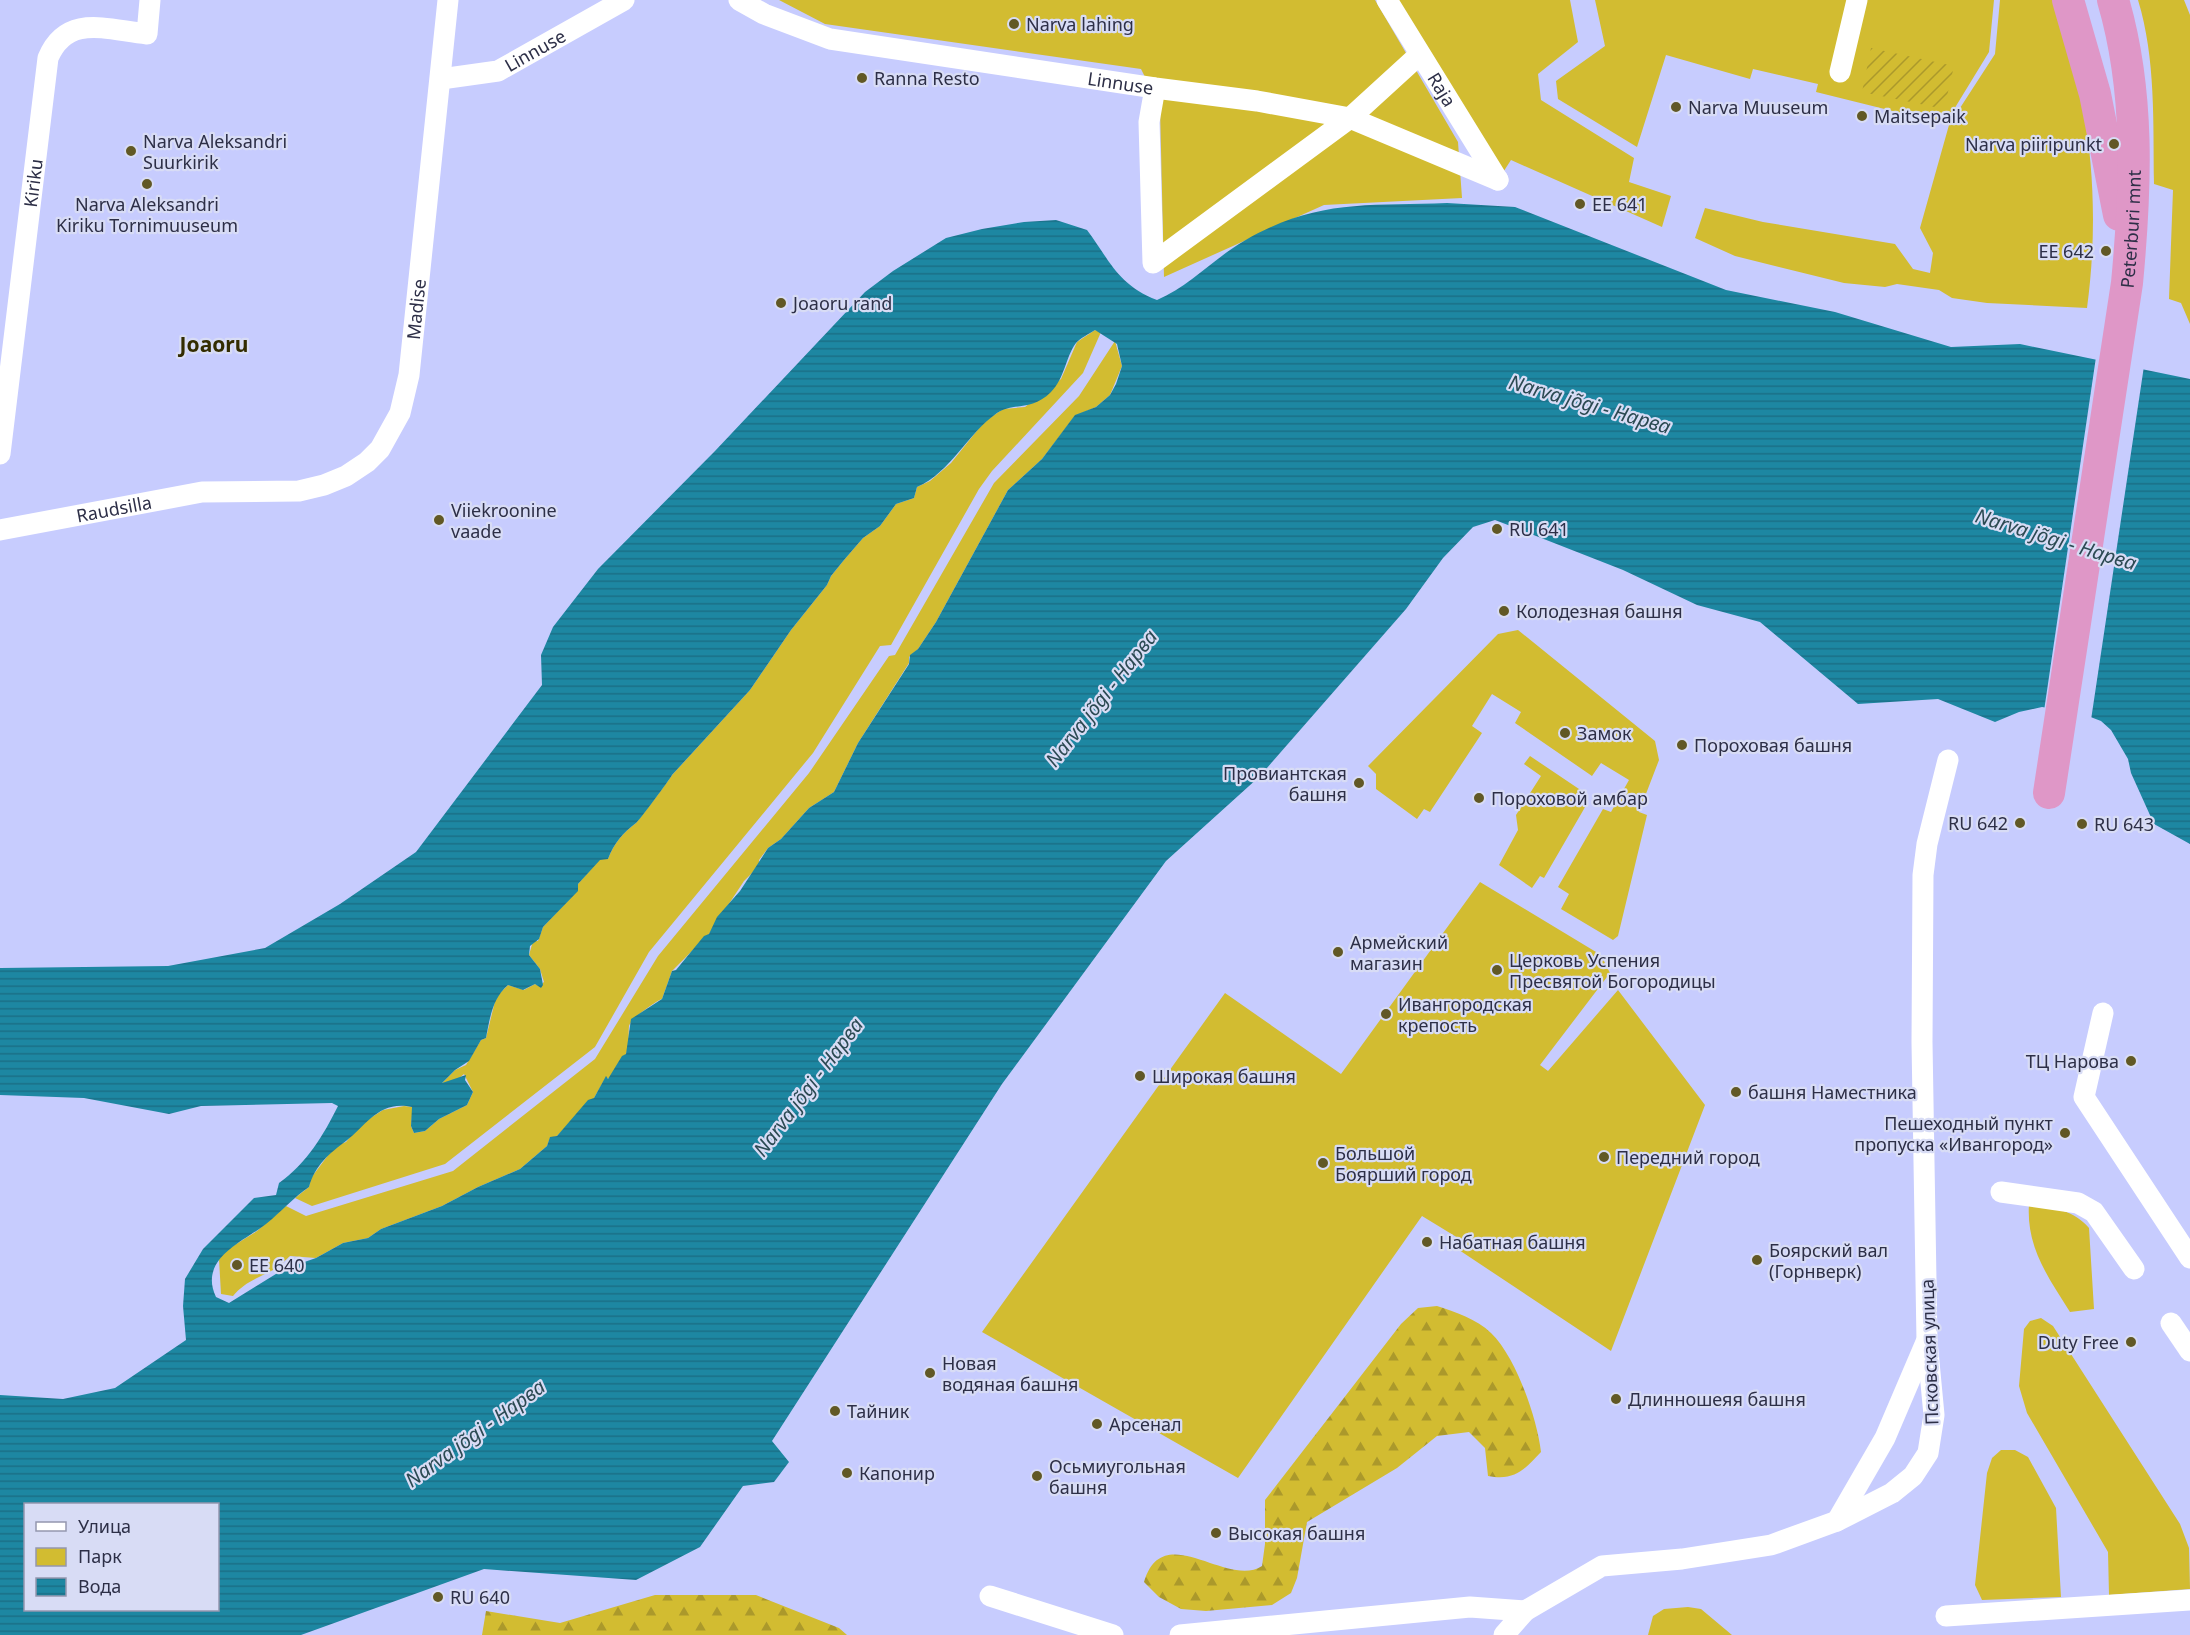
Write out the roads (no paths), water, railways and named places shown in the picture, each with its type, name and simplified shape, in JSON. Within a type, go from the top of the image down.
[{"type":"highway","name":"Peterburi mnt","points":[[2068,0],[2096,94],[2111,167],[2127,283]]},
{"type":"highway","name":"Peterburi mnt","points":[[2094,0],[2117,71],[2131,102]]},
{"type":"highway","name":"Peterburi mnt","points":[[2113,0],[2126,56],[2131,102],[2134,207],[2127,283]]},
{"type":"highway","points":[[2049,793],[2127,283]]},
{"type":"street","name":"Kiriku","points":[[0,454],[9,309],[48,58],[55,42],[64,34],[81,28],[147,34],[150,0]]},
{"type":"street","name":"Madise","points":[[228,490],[298,491],[324,485],[346,476],[367,462],[392,431],[409,375],[448,0]]},
{"type":"street","name":"Linnuse","points":[[441,79],[498,71],[557,39],[602,10],[624,0]]},
{"type":"street","name":"Linnuse","points":[[739,0],[774,19],[830,39],[1155,88],[1257,100],[1350,118],[1498,180]]},
{"type":"street","name":"Raja","points":[[1387,0],[1498,180]]},
{"type":"street","points":[[1840,72],[1857,0]]},
{"type":"street","points":[[1155,88],[1149,122],[1153,264],[1350,118],[1419,55]]},
{"type":"street","name":"Raudsilla","points":[[0,530],[202,492],[228,490]]},
{"type":"street","name":"Псковская улица","points":[[1504,1635],[1525,1611],[1602,1566],[1682,1559],[1771,1545],[1837,1521],[1892,1493],[1913,1476],[1928,1453],[1934,1415],[1927,1341],[1921,965],[1923,875],[1927,844],[1948,760]]},
{"type":"street","points":[[2103,1013],[2084,1097],[2190,1258]]},
{"type":"street","points":[[2001,1192],[2078,1203],[2094,1212],[2134,1269]]},
{"type":"street","points":[[2171,1323],[2190,1351]]},
{"type":"street","points":[[1837,1521],[1885,1438],[1927,1341]]},
{"type":"street","points":[[990,1596],[1113,1635]]},
{"type":"street","points":[[1946,1616],[2190,1600]]},
{"type":"street","points":[[1180,1635],[1470,1607],[1525,1611]]},
{"type":"water","name":"Narva jõgi - Нарва","points":[[1447,203],[1515,207],[1726,290],[1835,312],[1951,347],[2020,344],[2190,379],[2190,844],[2154,824],[2131,773],[2128,759],[2111,730],[2101,721],[2080,713],[2042,707],[2019,712],[1995,722],[1938,699],[1858,704],[1760,622],[1697,605],[1623,570],[1495,520],[1473,527],[1443,558],[1406,609],[1259,777],[1166,861],[1002,1084],[772,1441],[789,1462],[774,1482],[743,1486],[700,1547],[636,1580],[484,1569],[301,1635],[0,1635],[0,1395],[63,1399],[115,1388],[186,1340],[183,1306],[185,1279],[203,1249],[254,1198],[276,1195],[279,1183],[298,1167],[313,1148],[338,1106],[332,1103],[201,1106],[169,1114],[84,1098],[0,1095],[0,968],[168,966],[265,948],[340,904],[416,852],[542,685],[541,655],[553,627],[598,569],[715,451],[865,292],[893,271],[946,238],[1024,222],[1056,220],[1087,230],[1124,279],[1144,294],[1157,300],[1191,280],[1244,241],[1270,227],[1319,211],[1367,205]],"holes":[[[1095,330],[1117,344],[1122,366],[1110,395],[1096,407],[1075,415],[1042,459],[1008,490],[936,622],[918,649],[910,655],[909,664],[858,743],[834,792],[809,808],[781,839],[768,848],[740,891],[717,917],[709,934],[704,936],[676,970],[672,971],[662,999],[631,1019],[626,1054],[622,1056],[608,1079],[606,1076],[594,1098],[588,1100],[557,1136],[550,1137],[547,1146],[520,1169],[442,1206],[381,1229],[368,1238],[343,1243],[316,1258],[284,1269],[229,1303],[216,1297],[212,1284],[213,1272],[218,1262],[235,1245],[266,1224],[309,1187],[315,1172],[324,1160],[374,1115],[391,1107],[412,1107],[411,1126],[414,1133],[425,1131],[439,1119],[467,1105],[473,1092],[465,1080],[466,1075],[442,1083],[455,1070],[469,1061],[481,1040],[486,1038],[495,1003],[508,985],[523,990],[535,984],[541,988],[543,985],[540,969],[529,955],[530,946],[539,939],[543,927],[578,891],[578,884],[600,860],[608,859],[619,839],[638,821],[672,775],[750,690],[791,630],[827,585],[831,576],[863,538],[880,526],[896,504],[914,498],[917,487],[940,472],[977,431],[997,413],[1009,408],[1029,405],[1051,392],[1059,381],[1069,355],[1082,338]]]},
{"type":"place","name":"Narva lahing","points":[[1014,24]]},
{"type":"place","name":"Ranna Resto","points":[[862,78]]},
{"type":"place","name":"Narva Muuseum","points":[[1676,107]]},
{"type":"place","name":"Maitsepaik","points":[[1862,116]]},
{"type":"place","name":"Narva piiripunkt","points":[[2114,144]]},
{"type":"place","name":"Narva Aleksandri Suurkirik","points":[[131,151]]},
{"type":"place","name":"Narva Aleksandri Kiriku Tornimuuseum","points":[[147,184]]},
{"type":"place","name":"EE 641","points":[[1580,204]]},
{"type":"place","name":"EE 642","points":[[2106,251]]},
{"type":"place","name":"Joaoru rand","points":[[781,303]]},
{"type":"place","name":"Viiekroonine vaade","points":[[439,520]]},
{"type":"place","name":"RU 641","points":[[1497,529]]},
{"type":"place","name":"Колодезная башня","points":[[1504,611]]},
{"type":"place","name":"Замок","points":[[1565,733]]},
{"type":"place","name":"Пороховая башня","points":[[1682,745]]},
{"type":"place","name":"Провиантская башня","points":[[1359,783]]},
{"type":"place","name":"Пороховой амбар","points":[[1479,798]]},
{"type":"place","name":"RU 642","points":[[2020,823]]},
{"type":"place","name":"RU 643","points":[[2082,824]]},
{"type":"place","name":"Армейский магазин","points":[[1338,952]]},
{"type":"place","name":"Церковь Успения Пресвятой Богородицы","points":[[1497,970]]},
{"type":"place","name":"Ивангородская крепость","points":[[1386,1014]]},
{"type":"place","name":"ТЦ Нарова","points":[[2131,1061]]},
{"type":"place","name":"Широкая башня","points":[[1140,1076]]},
{"type":"place","name":"башня Наместника","points":[[1736,1092]]},
{"type":"place","name":"Пешеходный пункт пропуска «Ивангород»","points":[[2065,1133]]},
{"type":"place","name":"Передний город","points":[[1604,1157]]},
{"type":"place","name":"Большой Боярший город","points":[[1323,1163]]},
{"type":"place","name":"Набатная башня","points":[[1427,1242]]},
{"type":"place","name":"Боярский вал (Горнверк)","points":[[1757,1260]]},
{"type":"place","name":"EE 640","points":[[237,1265]]},
{"type":"place","name":"Duty Free","points":[[2131,1342]]},
{"type":"place","name":"Новая водяная башня","points":[[930,1373]]},
{"type":"place","name":"Длинношеяя башня","points":[[1616,1399]]},
{"type":"place","name":"Тайник","points":[[835,1411]]},
{"type":"place","name":"Арсенал","points":[[1097,1424]]},
{"type":"place","name":"Капонир","points":[[847,1473]]},
{"type":"place","name":"Осьмиугольная башня","points":[[1037,1476]]},
{"type":"place","name":"Высокая башня","points":[[1216,1533]]},
{"type":"place","name":"RU 640","points":[[438,1597]]},
{"type":"district","name":"Joaoru","points":[[214,344]]}]
